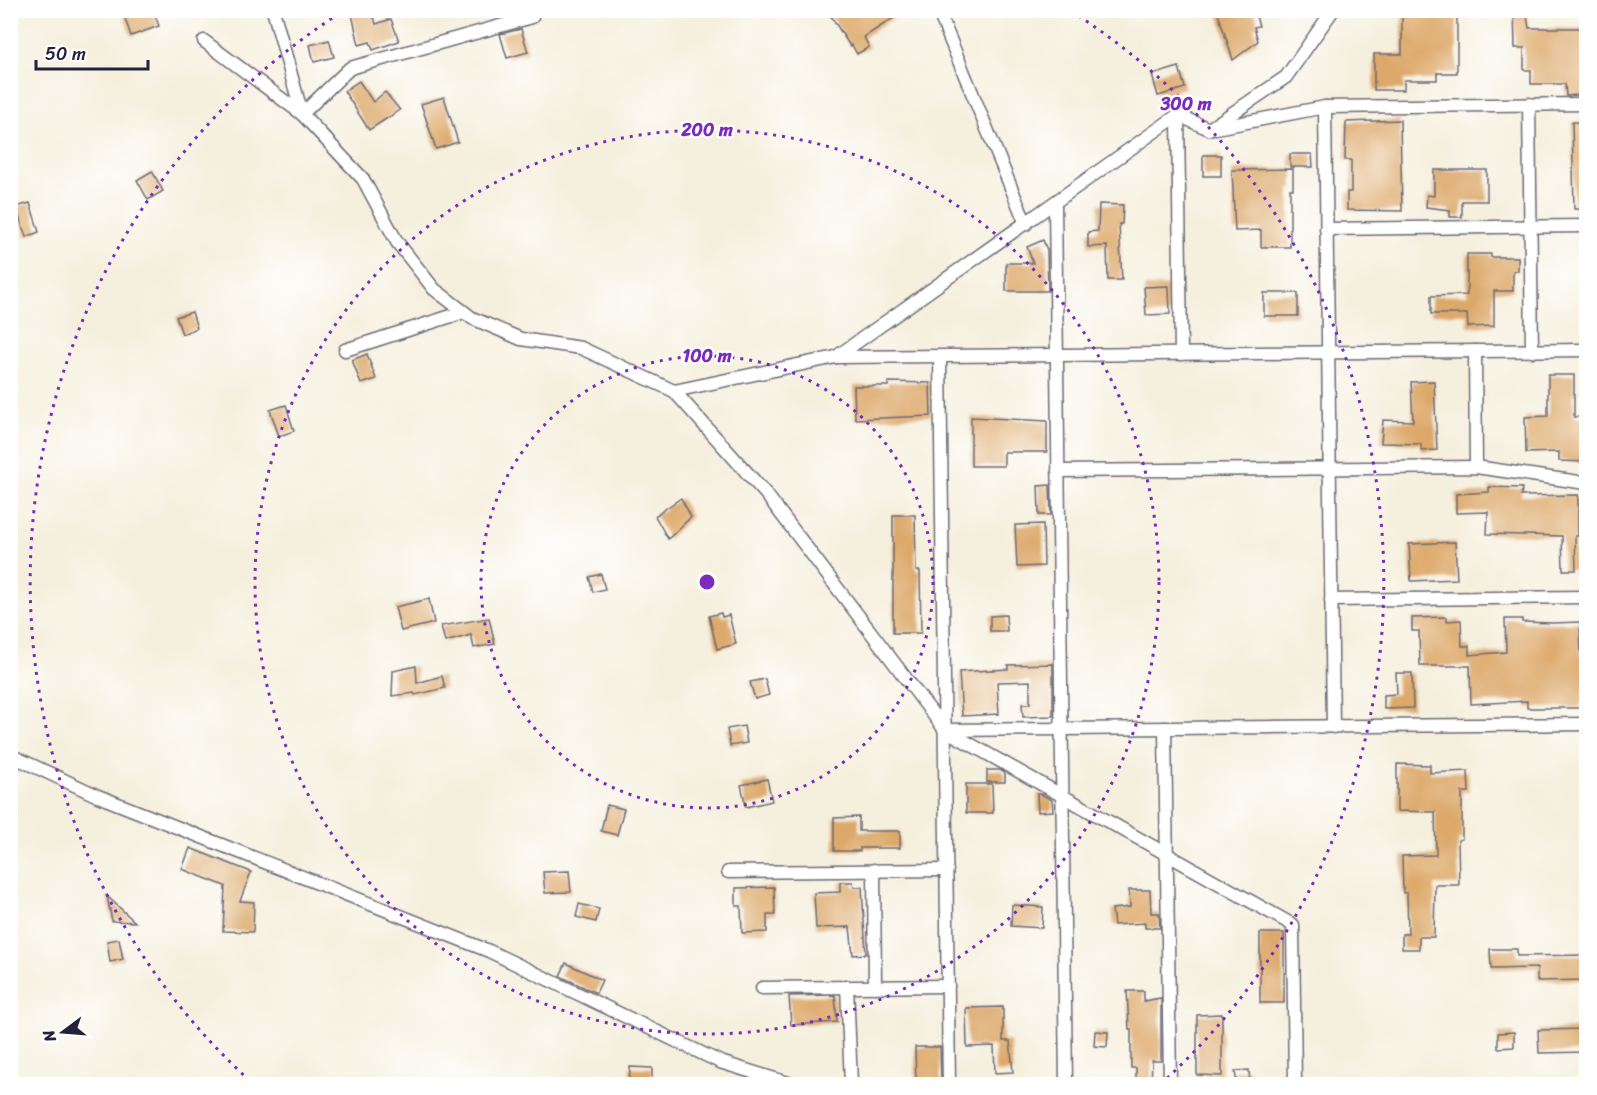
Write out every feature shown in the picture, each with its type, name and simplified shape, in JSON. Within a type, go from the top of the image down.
[{"type":"street","points":[[273,10],[302,114]]},
{"type":"street","points":[[302,114],[350,68],[532,17],[530,10]]},
{"type":"street","points":[[938,10],[1026,224]]},
{"type":"street","points":[[1209,129],[1286,77],[1333,10]]},
{"type":"street","points":[[204,41],[302,114],[363,179],[397,242],[434,289],[472,318],[521,339],[581,348],[674,391],[766,494],[945,730],[1293,925],[1295,1084]]},
{"type":"street","points":[[1529,104],[1532,351]]},
{"type":"street","points":[[1178,115],[1209,129],[1325,106],[1587,104]]},
{"type":"street","points":[[1325,106],[1333,727]]},
{"type":"street","points":[[836,357],[1178,115]]},
{"type":"street","points":[[1178,115],[1181,354]]},
{"type":"street","points":[[1055,204],[1066,1084]]},
{"type":"street","points":[[1326,229],[1587,226]]},
{"type":"street","points":[[345,350],[464,312]]},
{"type":"street","points":[[674,391],[836,357],[1587,350]]},
{"type":"street","points":[[1475,351],[1476,467]]},
{"type":"street","points":[[940,357],[950,1084]]},
{"type":"street","points":[[1058,471],[1476,467],[1587,483]]},
{"type":"street","points":[[1331,600],[1587,597]]},
{"type":"street","points":[[945,730],[1587,724]]},
{"type":"street","points":[[1165,728],[1170,1084]]},
{"type":"street","points":[[10,755],[98,796],[489,951],[759,1080],[791,1084]]},
{"type":"street","points":[[874,870],[876,987]]},
{"type":"street","points":[[728,872],[947,870]]},
{"type":"street","points":[[762,988],[948,986]]},
{"type":"street","points":[[847,987],[851,1084]]},
{"type":"building","points":[[122,10],[153,10],[159,26],[131,36]]},
{"type":"building","points":[[351,10],[372,10],[376,24],[391,19],[399,41],[373,50],[370,42],[359,45]]},
{"type":"building","points":[[827,10],[906,10],[864,37],[869,47],[857,54]]},
{"type":"building","points":[[1217,10],[1254,10],[1259,26],[1254,27],[1258,41],[1233,60]]},
{"type":"building","points":[[1402,10],[1457,10],[1457,73],[1437,73],[1437,80],[1404,80],[1404,90],[1374,90],[1374,54],[1402,54]]},
{"type":"building","points":[[1514,10],[1526,10],[1529,28],[1587,28],[1587,94],[1566,96],[1565,84],[1531,84],[1531,70],[1524,70],[1524,48],[1515,48]]},
{"type":"building","points":[[521,29],[528,52],[507,58],[500,34]]},
{"type":"building","points":[[329,40],[334,57],[314,62],[310,45]]},
{"type":"building","points":[[1179,67],[1185,88],[1158,96],[1152,75]]},
{"type":"building","points":[[359,81],[373,102],[385,92],[400,110],[369,130],[344,91]]},
{"type":"building","points":[[444,97],[458,142],[436,149],[421,104]]},
{"type":"building","points":[[1400,120],[1402,211],[1347,210],[1347,192],[1351,192],[1351,160],[1345,160],[1346,122]]},
{"type":"building","points":[[1572,122],[1587,122],[1587,209],[1574,209]]},
{"type":"building","points":[[1290,154],[1312,154],[1313,167],[1290,167]]},
{"type":"building","points":[[1203,155],[1221,155],[1221,176],[1203,176]]},
{"type":"building","points":[[1293,169],[1293,189],[1290,189],[1290,247],[1261,247],[1261,230],[1235,231],[1232,170]]},
{"type":"building","points":[[1434,170],[1487,170],[1487,201],[1462,201],[1462,217],[1450,217],[1450,210],[1426,207],[1427,195],[1434,196]]},
{"type":"building","points":[[152,171],[163,191],[148,200],[137,180]]},
{"type":"building","points":[[30,203],[39,232],[26,237],[16,207]]},
{"type":"building","points":[[1099,204],[1123,205],[1122,224],[1119,224],[1122,280],[1108,280],[1107,246],[1088,247],[1088,232],[1098,231]]},
{"type":"building","points":[[1043,240],[1047,250],[1048,291],[1006,291],[1006,263],[1033,263],[1027,247]]},
{"type":"building","points":[[1467,254],[1518,257],[1518,271],[1513,271],[1513,291],[1494,291],[1494,326],[1468,327],[1467,314],[1431,314],[1431,296],[1467,295]]},
{"type":"building","points":[[1169,286],[1170,314],[1146,315],[1144,287]]},
{"type":"building","points":[[1264,293],[1298,293],[1298,316],[1264,316]]},
{"type":"building","points":[[192,312],[197,328],[182,334],[176,317]]},
{"type":"building","points":[[367,354],[376,379],[361,384],[352,360]]},
{"type":"building","points":[[1548,375],[1574,375],[1574,417],[1587,417],[1587,462],[1559,461],[1559,452],[1526,453],[1525,417],[1548,416]]},
{"type":"building","points":[[1434,381],[1437,450],[1421,451],[1421,444],[1381,443],[1383,420],[1413,421],[1411,382]]},
{"type":"building","points":[[888,382],[930,383],[931,416],[855,419],[854,386],[888,386]]},
{"type":"building","points":[[286,405],[294,431],[279,436],[270,410]]},
{"type":"building","points":[[971,417],[1047,421],[1047,452],[1004,452],[1004,466],[971,466]]},
{"type":"building","points":[[1050,485],[1051,515],[1039,515],[1038,486]]},
{"type":"building","points":[[1489,487],[1522,488],[1521,496],[1578,495],[1578,536],[1575,536],[1576,570],[1563,570],[1562,536],[1487,534],[1488,512],[1456,513],[1456,494],[1489,492]]},
{"type":"building","points":[[681,498],[691,517],[668,539],[655,516]]},
{"type":"building","points":[[893,515],[915,515],[916,571],[920,571],[921,633],[893,633]]},
{"type":"building","points":[[1043,524],[1044,566],[1017,567],[1015,525]]},
{"type":"building","points":[[1455,542],[1457,579],[1411,581],[1409,544]]},
{"type":"building","points":[[601,574],[605,589],[593,592],[589,577]]},
{"type":"building","points":[[429,599],[434,623],[401,631],[395,607]]},
{"type":"building","points":[[721,613],[722,617],[729,615],[736,644],[717,649],[709,616]]},
{"type":"building","points":[[1006,615],[1007,631],[990,631],[990,616]]},
{"type":"building","points":[[1447,617],[1447,621],[1461,620],[1462,646],[1469,646],[1469,655],[1506,652],[1505,619],[1522,619],[1522,622],[1580,622],[1581,656],[1587,656],[1587,705],[1580,705],[1580,708],[1527,708],[1527,701],[1471,704],[1470,666],[1420,666],[1419,631],[1412,631],[1412,618]]},
{"type":"building","points":[[489,618],[495,644],[474,648],[471,635],[445,642],[441,626]]},
{"type":"building","points":[[1053,664],[1053,716],[1023,717],[1022,704],[1030,704],[1030,681],[997,682],[999,714],[962,716],[959,672],[1008,669],[1008,665]]},
{"type":"building","points":[[416,666],[417,683],[442,676],[445,688],[415,695],[414,693],[392,696],[393,671]]},
{"type":"building","points":[[1396,673],[1412,673],[1413,708],[1384,709],[1384,695],[1397,694]]},
{"type":"building","points":[[765,679],[769,695],[755,699],[750,682]]},
{"type":"building","points":[[744,726],[747,743],[730,746],[727,729]]},
{"type":"building","points":[[1397,764],[1430,765],[1430,773],[1468,771],[1469,792],[1462,792],[1462,839],[1458,840],[1459,885],[1435,885],[1434,937],[1419,937],[1419,949],[1402,949],[1402,934],[1408,934],[1407,893],[1403,893],[1402,856],[1436,855],[1435,812],[1397,811]]},
{"type":"building","points":[[987,770],[1000,770],[1005,773],[1005,782],[987,782]]},
{"type":"building","points":[[767,779],[772,801],[746,807],[741,785]]},
{"type":"building","points":[[966,784],[992,784],[993,813],[966,813]]},
{"type":"building","points":[[1037,794],[1052,800],[1053,811],[1038,812]]},
{"type":"building","points":[[607,805],[624,809],[617,835],[601,831]]},
{"type":"building","points":[[859,817],[859,831],[900,831],[900,848],[860,848],[860,851],[834,851],[834,818]]},
{"type":"building","points":[[190,848],[251,872],[240,901],[254,902],[253,932],[223,931],[225,886],[182,869]]},
{"type":"building","points":[[569,871],[571,892],[545,893],[543,872]]},
{"type":"building","points":[[840,882],[853,882],[854,887],[862,887],[866,954],[853,955],[850,927],[816,928],[814,893],[840,892]]},
{"type":"building","points":[[774,887],[775,915],[767,915],[767,932],[742,933],[741,906],[736,906],[736,888]]},
{"type":"building","points":[[1129,890],[1150,890],[1151,913],[1159,913],[1160,928],[1145,928],[1145,923],[1114,925],[1112,909],[1130,907]]},
{"type":"building","points":[[107,896],[135,922],[112,921]]},
{"type":"building","points":[[579,904],[599,909],[596,922],[576,917]]},
{"type":"building","points":[[1012,905],[1043,907],[1042,928],[1011,926]]},
{"type":"building","points":[[1260,933],[1284,933],[1284,1003],[1260,1003]]},
{"type":"building","points":[[119,939],[123,959],[110,962],[107,941]]},
{"type":"building","points":[[1490,949],[1517,949],[1517,956],[1587,955],[1587,980],[1537,981],[1537,968],[1491,969]]},
{"type":"building","points":[[566,963],[602,980],[596,993],[560,976]]},
{"type":"building","points":[[1127,991],[1144,991],[1144,1001],[1161,998],[1161,1061],[1152,1061],[1151,1083],[1136,1083],[1136,1068],[1131,1068],[1131,1029],[1129,1029]]},
{"type":"building","points":[[835,995],[837,1022],[791,1025],[789,996]]},
{"type":"building","points":[[1003,1007],[1003,1041],[1010,1041],[1013,1072],[995,1073],[994,1046],[967,1047],[966,1008]]},
{"type":"building","points":[[1222,1014],[1222,1076],[1197,1075],[1197,1015]]},
{"type":"building","points":[[1587,1029],[1587,1052],[1539,1053],[1538,1030]]},
{"type":"building","points":[[1095,1031],[1108,1032],[1107,1047],[1094,1046]]},
{"type":"building","points":[[1514,1032],[1514,1047],[1498,1048],[1498,1033]]},
{"type":"building","points":[[915,1047],[940,1047],[941,1084],[916,1084]]},
{"type":"building","points":[[630,1067],[652,1068],[652,1084],[629,1084]]},
{"type":"building","points":[[1249,1070],[1250,1083],[1237,1084],[1235,1071]]}]
